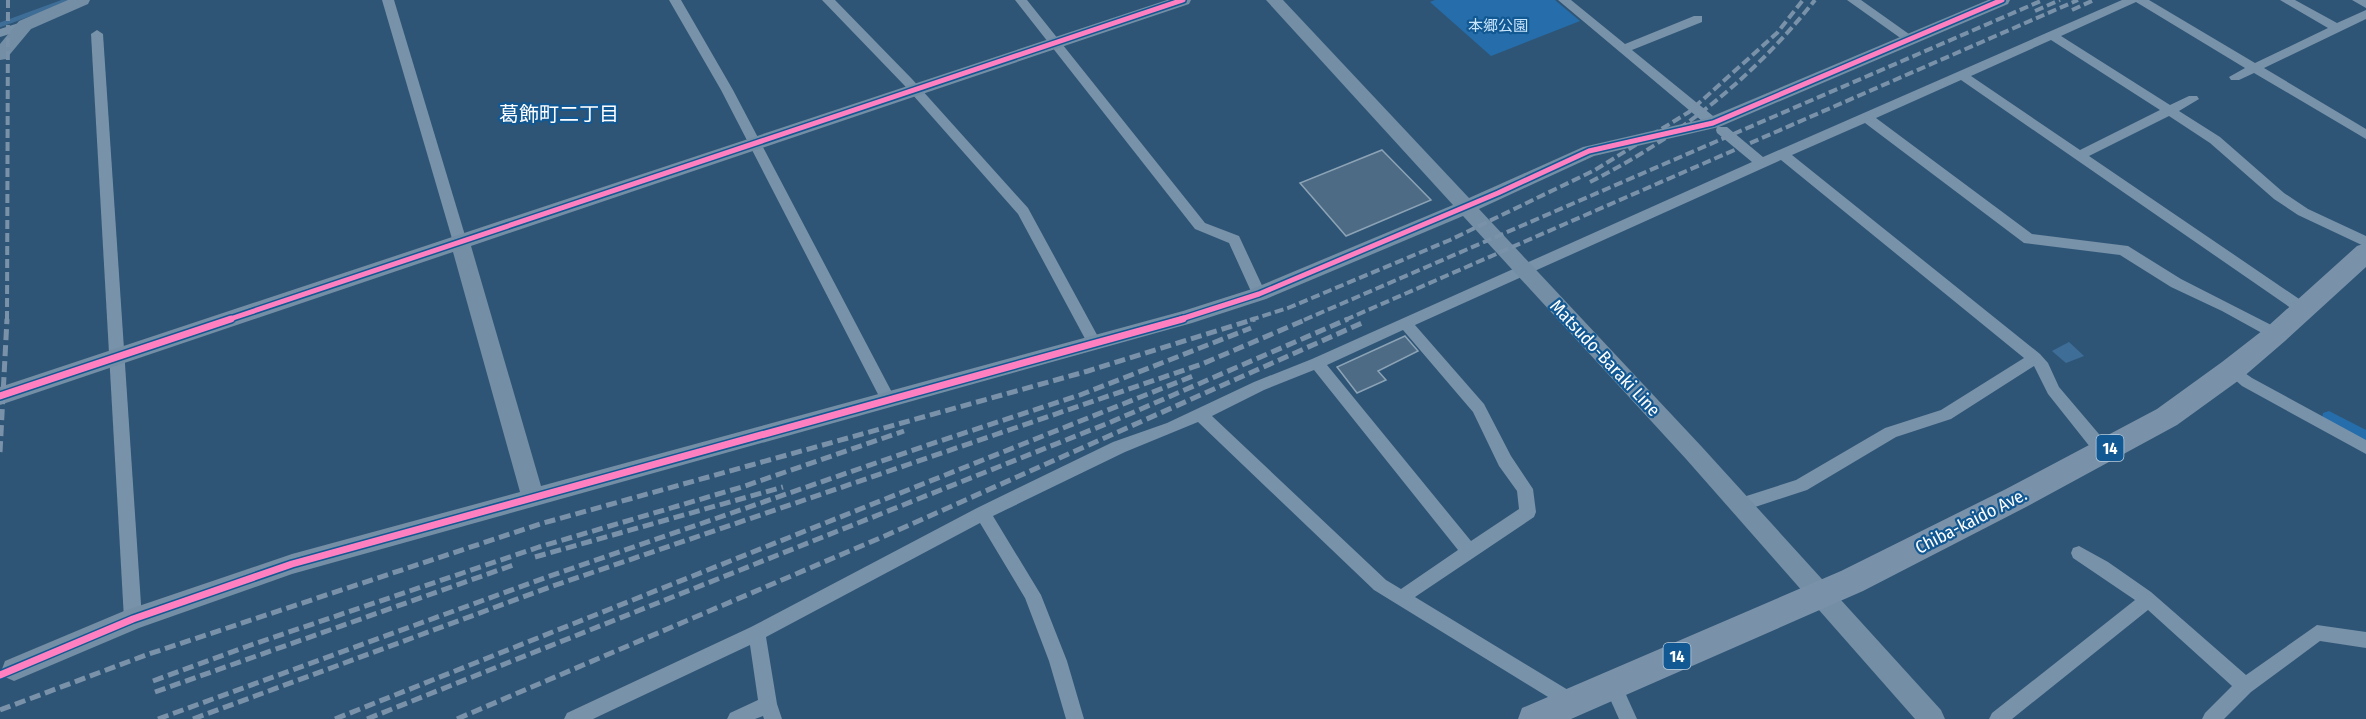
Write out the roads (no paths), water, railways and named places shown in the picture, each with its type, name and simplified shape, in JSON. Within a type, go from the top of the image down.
[{"type":"highway","name":"Chiba-kaido Ave.","points":[[1534,719],[1821,595],[2104,452],[2167,417],[2232,370],[2276,334],[2366,252]]},
{"type":"street","points":[[0,33],[25,25],[82,0]]},
{"type":"street","points":[[388,0],[533,498]]},
{"type":"street","points":[[675,0],[727,90],[888,400]]},
{"type":"street","points":[[828,0],[915,89],[1023,211],[1095,344]]},
{"type":"street","points":[[1021,0],[1200,226],[1234,240],[1258,294]]},
{"type":"street","points":[[0,396],[1183,0]]},
{"type":"street","name":"Matsudo-Baraki Line","points":[[1275,0],[1740,505],[1932,719]]},
{"type":"street","points":[[1564,0],[1763,164]]},
{"type":"street","points":[[1853,0],[1910,39]]},
{"type":"street","points":[[14,669],[134,619],[292,564],[1095,344],[1258,294],[1464,207],[1589,151],[1718,126],[2002,0]]},
{"type":"street","points":[[573,719],[758,633],[983,513],[1119,447],[1317,363],[1404,322],[2132,0]]},
{"type":"street","points":[[2141,0],[2366,135]]},
{"type":"street","points":[[2286,0],[2337,28]]},
{"type":"street","points":[[2235,77],[2366,12],[2358,0]]},
{"type":"street","points":[[1629,47],[1698,19]]},
{"type":"street","points":[[0,55],[25,25]]},
{"type":"street","points":[[97,34],[134,619]]},
{"type":"street","points":[[2051,35],[2215,140],[2279,196],[2303,212],[2366,242]]},
{"type":"street","points":[[1962,75],[2302,309]]},
{"type":"street","points":[[2080,155],[2193,99]]},
{"type":"street","points":[[1867,118],[2029,239],[2123,250],[2176,283],[2227,306],[2276,334]]},
{"type":"street","points":[[1783,155],[2035,358],[2043,367],[2054,390],[2104,452]]},
{"type":"street","points":[[1404,322],[1479,408],[1505,461],[1527,494],[1527,515],[1468,550],[1409,592],[1404,600]]},
{"type":"street","points":[[1740,505],[1802,485],[1891,432],[1946,415],[2035,358]]},
{"type":"street","points":[[1317,363],[1468,550]]},
{"type":"street","points":[[2232,370],[2247,382],[2366,448]]},
{"type":"street","points":[[1200,414],[1380,585],[1572,702]]},
{"type":"street","points":[[983,513],[1032,595],[1059,661],[1076,719]]},
{"type":"street","points":[[2079,553],[2109,570],[2180,625],[2245,686]]},
{"type":"street","points":[[1998,719],[2147,601]]},
{"type":"street","points":[[736,719],[771,711],[758,633]]},
{"type":"street","points":[[2211,719],[2245,686],[2317,633],[2366,640]]},
{"type":"street","points":[[1612,684],[1628,719]]},
{"type":"waterway","points":[[0,25],[68,0]]},
{"type":"railway","points":[[7,320],[8,0]]},
{"type":"railway","points":[[1250,320],[1288,308],[1450,240],[1595,170],[1689,112],[1777,33],[1803,0]]},
{"type":"railway","points":[[1590,182],[1654,146],[1713,103],[1766,55],[1815,0]]},
{"type":"railway","points":[[1304,320],[2043,0]]},
{"type":"railway","points":[[2035,11],[2060,0]]},
{"type":"railway","points":[[1345,320],[2078,0]]},
{"type":"railway","points":[[2072,10],[2094,0]]},
{"type":"railway","points":[[0,452],[7,319]]},
{"type":"railway","points":[[0,710],[146,655],[540,524],[1088,371],[1255,319]]},
{"type":"railway","points":[[193,719],[550,587],[1202,364],[1307,319]]},
{"type":"railway","points":[[367,719],[1111,422],[1348,319]]},
{"type":"railway","points":[[457,719],[887,535],[1362,323]]},
{"type":"railway","points":[[158,719],[547,577],[925,446],[1080,395],[1251,328]]},
{"type":"railway","points":[[335,719],[1193,376]]},
{"type":"railway","points":[[153,681],[248,646],[539,547],[742,487],[904,431]]},
{"type":"railway","points":[[535,557],[783,487]]},
{"type":"railway","points":[[155,692],[516,564]]},
{"type":"district","name":"葛飾町二丁目","points":[[559,114]]},
{"type":"park label","name":"本郷公園","points":[[1498,26]]}]
